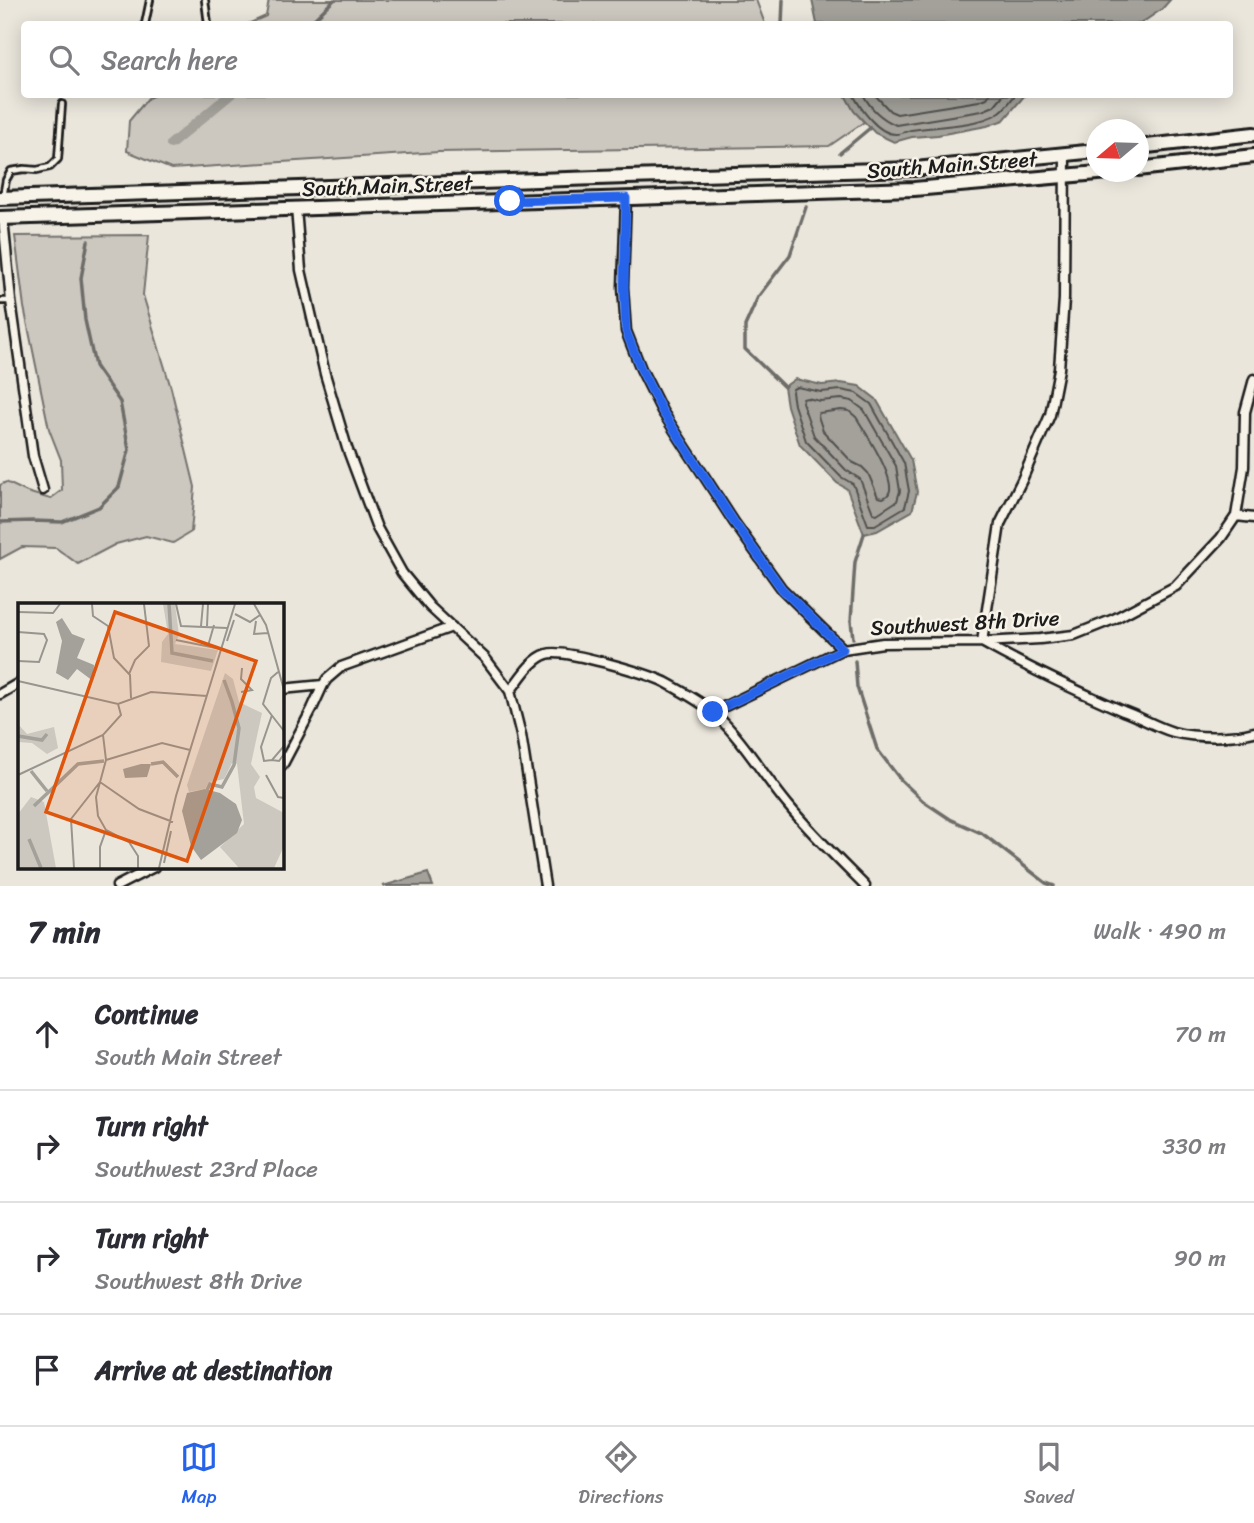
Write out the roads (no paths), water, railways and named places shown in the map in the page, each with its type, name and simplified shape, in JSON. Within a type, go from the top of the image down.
[{"type":"main road","points":[[1149,146],[1254,134]]},
{"type":"main road","name":"South Main Street","points":[[2,198],[915,169],[1086,152]]},
{"type":"main road","points":[[1149,168],[1254,156]]},
{"type":"main road","name":"South Main Street","points":[[1,218],[914,189],[1086,174]]},
{"type":"main road","points":[[626,198],[627,177]]},
{"type":"main road","points":[[296,208],[298,188]]},
{"type":"main road","points":[[1,218],[2,198]]},
{"type":"street","points":[[1065,154],[1064,299],[1059,369],[1050,415],[1000,524],[982,642],[1021,664],[1173,732],[1201,736],[1244,735],[1254,732]]},
{"type":"street","points":[[626,198],[626,331],[641,369],[662,411],[734,522],[782,589],[843,649]]},
{"type":"street","points":[[296,208],[301,270],[325,374],[347,448],[377,528],[402,573],[430,607],[485,658],[510,691],[521,735],[545,886]]},
{"type":"street","points":[[1,218],[33,456],[43,491]]},
{"type":"street","points":[[1254,379],[1245,412],[1244,467],[1236,516],[1254,518]]},
{"type":"street","name":"Southwest 8th Drive","points":[[713,712],[843,649],[883,643],[982,642],[1074,635],[1114,619],[1176,586],[1221,538],[1236,516]]},
{"type":"street","points":[[284,762],[323,685],[341,667],[452,627]]},
{"type":"street","points":[[510,691],[531,664],[547,653],[564,653],[600,661],[665,682],[713,712],[812,833],[865,886]]},
{"type":"street","points":[[0,694],[18,684]]},
{"type":"street","points":[[284,689],[323,685]]},
{"type":"street","points":[[117,886],[150,869]]},
{"type":"lane","points":[[146,21],[150,0]]},
{"type":"lane","points":[[205,0],[208,21]]},
{"type":"lane","points":[[2,198],[11,171],[50,167],[58,159],[62,104]]},
{"type":"lane","points":[[0,301],[11,301]]},
{"type":"water","points":[[812,0],[1170,0],[1144,21],[816,21]]},
{"type":"water","points":[[847,98],[1022,98],[1004,120],[987,126],[894,142],[875,133],[854,111]]},
{"type":"water","points":[[795,379],[822,385],[841,383],[859,386],[876,399],[911,460],[917,492],[912,511],[877,531],[864,534],[847,489],[837,483],[800,445],[787,406],[784,387]]},
{"type":"water","points":[[428,873],[433,886],[383,886]]},
{"type":"waterway","points":[[312,21],[334,0]]},
{"type":"waterway","points":[[782,21],[783,0]]},
{"type":"waterway","points":[[171,144],[226,98]]},
{"type":"waterway","points":[[840,153],[870,128]]},
{"type":"waterway","points":[[784,387],[745,349],[745,326],[758,297],[790,255],[806,207]]},
{"type":"waterway","points":[[0,522],[62,522],[99,507],[119,487],[129,450],[120,402],[95,366],[85,320],[81,278],[88,241]]},
{"type":"waterway","points":[[853,638],[851,621],[855,562],[864,534]]},
{"type":"waterway","points":[[855,661],[857,687],[877,749],[900,779],[923,801],[950,819],[983,834],[1046,883],[1054,886]]}]
